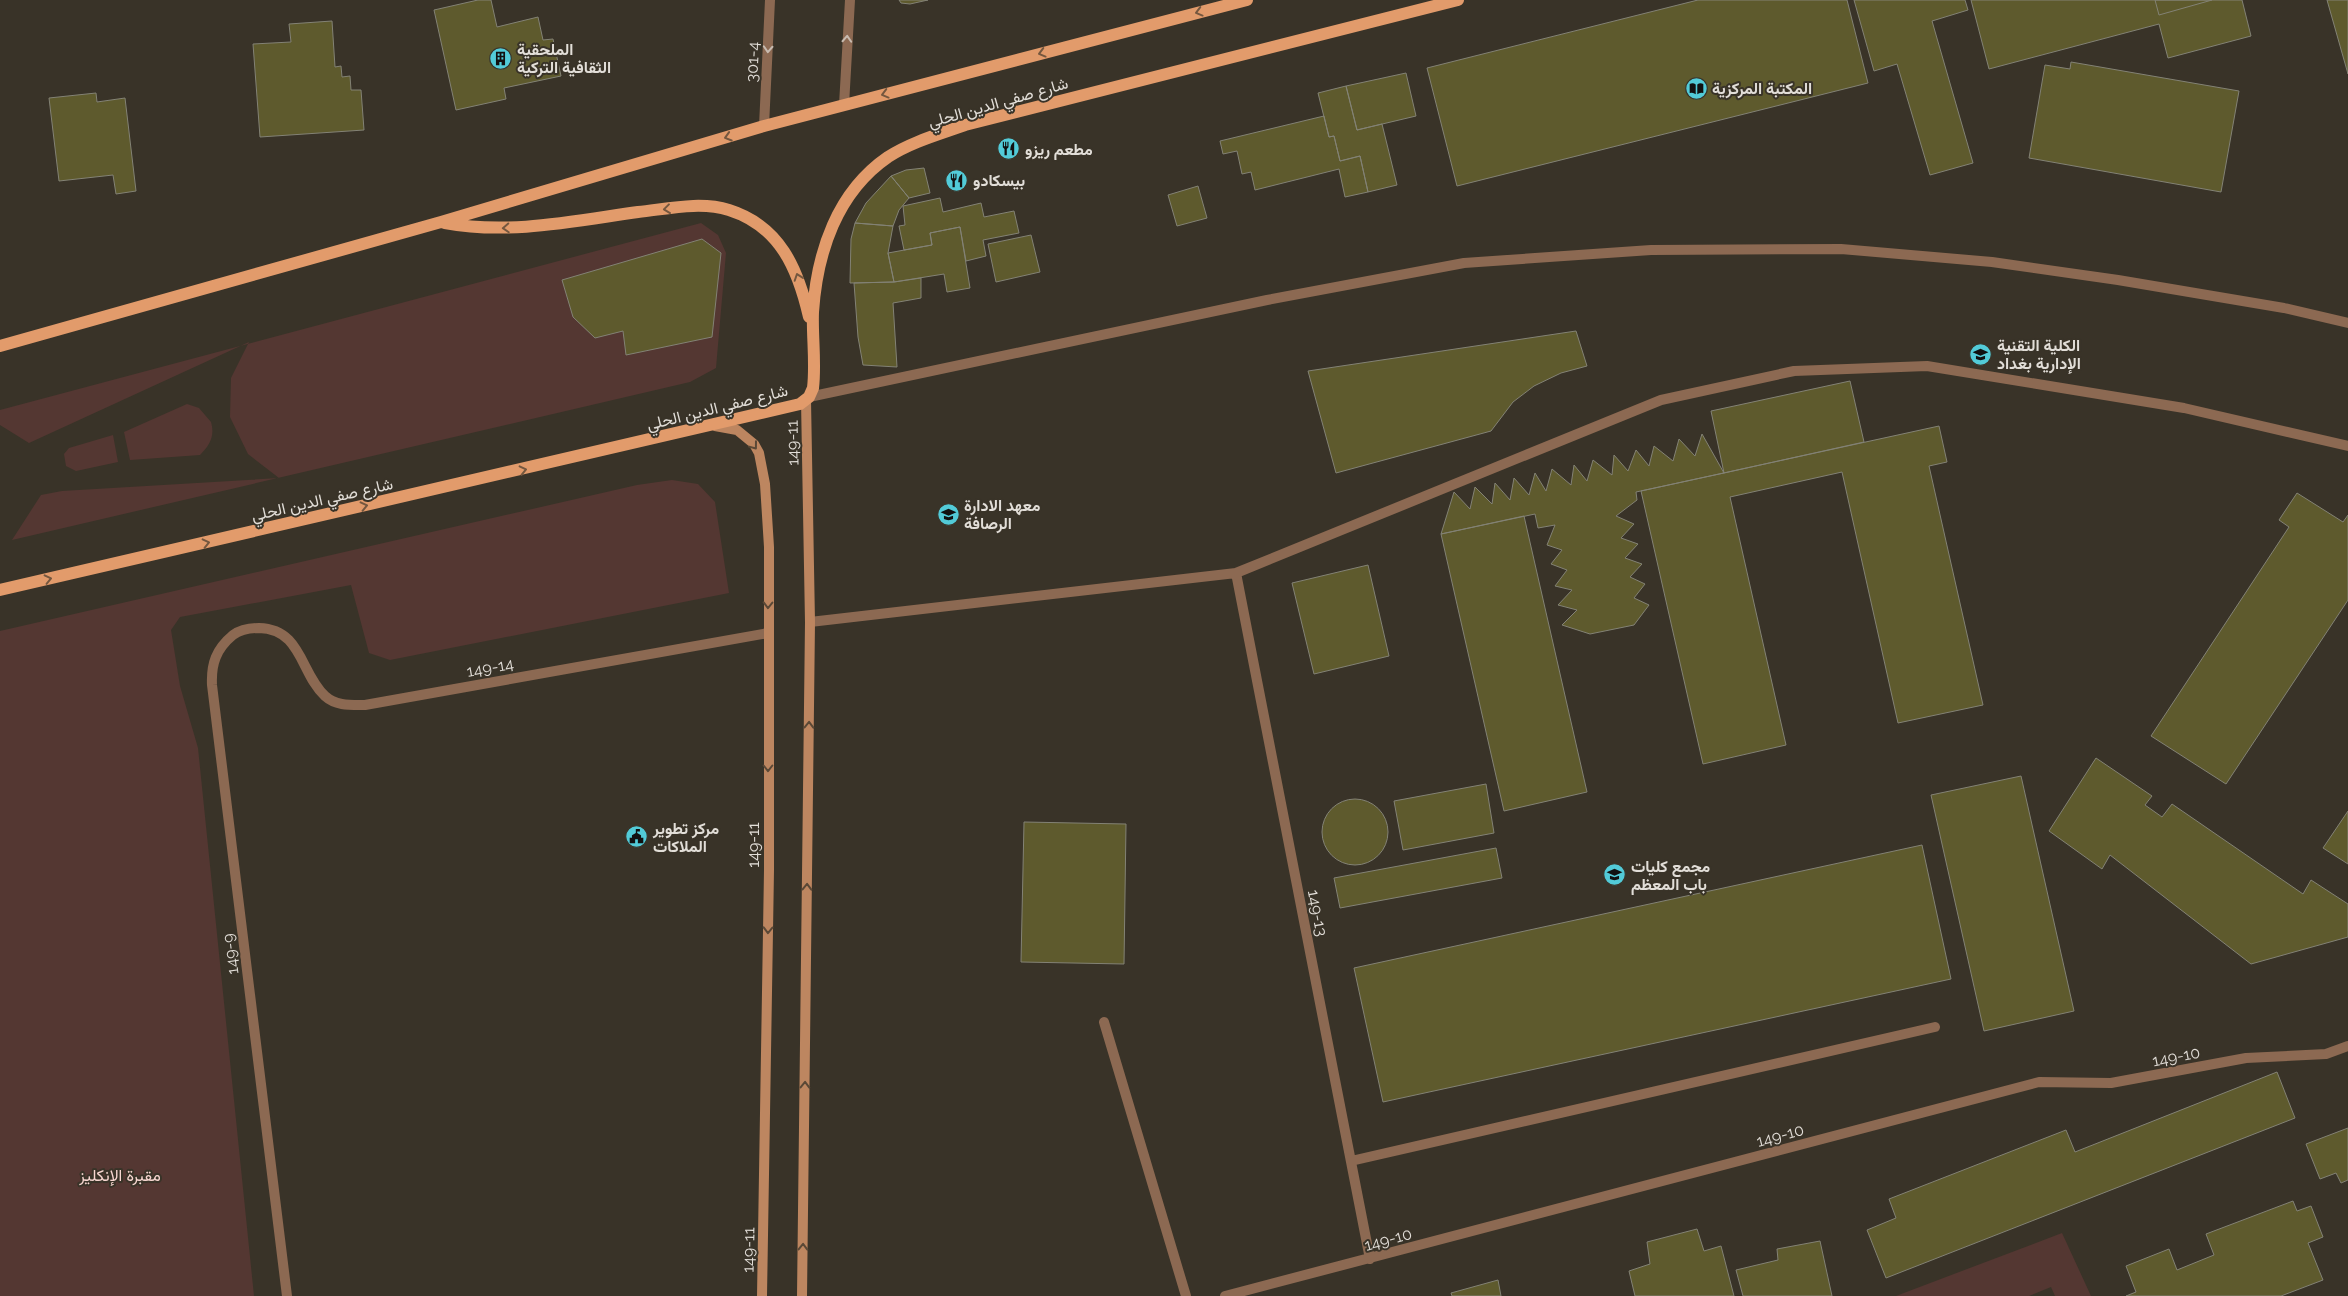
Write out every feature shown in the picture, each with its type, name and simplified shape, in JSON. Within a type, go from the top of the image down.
[{"type":"main road","points":[[0,346],[442,222],[764,126],[1247,0]]},
{"type":"main road","name":"شارع صفي الدين الحلي","points":[[0,590],[800,404],[808,398],[814,384],[813,311],[818,274],[830,228],[848,196],[867,174],[889,156],[927,138],[965,125],[1458,0]]},
{"type":"main road","points":[[442,222],[493,228],[532,226],[697,205],[729,210],[757,223],[780,244],[797,271],[812,342]]},
{"type":"street","name":"301-4","points":[[764,126],[770,0]]},
{"type":"street","points":[[844,105],[850,0]]},
{"type":"street","points":[[808,398],[1267,300],[1464,263],[1651,250],[1842,249],[1992,262],[2264,304],[2348,323]]},
{"type":"street","points":[[810,622],[1236,573],[1661,400],[1794,371],[1927,366],[2184,408],[2348,446]]},
{"type":"street","name":"149-11","points":[[802,1296],[810,622],[808,398]]},
{"type":"street","name":"149-11","points":[[712,426],[725,426],[737,430],[747,437],[759,453],[763,465],[769,547],[769,870],[762,1296]]},
{"type":"street","name":"149-13","points":[[1236,573],[1370,1259]]},
{"type":"street","name":"149-14","points":[[251,628],[267,628],[281,634],[293,644],[313,681],[325,696],[341,705],[365,705],[768,632]]},
{"type":"street","name":"149-9","points":[[251,628],[237,633],[224,642],[216,654],[212,670],[212,685],[287,1296]]},
{"type":"street","points":[[1104,1022],[1186,1296]]},
{"type":"street","points":[[1351,1161],[1936,1027]]},
{"type":"street","name":"149-10","points":[[1225,1296],[2039,1082],[2111,1083],[2246,1058],[2326,1054],[2348,1046]]},
{"type":"green space","points":[[701,223],[718,235],[726,253],[716,368],[690,382],[279,478],[248,454],[230,417],[231,378],[248,344]]},
{"type":"green space","points":[[241,346],[29,443],[0,425],[0,410]]},
{"type":"green space","points":[[187,404],[199,408],[211,422],[211,440],[200,455],[130,460],[124,432]]},
{"type":"green space","points":[[113,435],[118,462],[76,471],[66,466],[64,454],[69,448]]},
{"type":"green space","points":[[278,478],[12,540],[41,495],[62,491]]},
{"type":"green space","name":"مقبرة الإنكليز","points":[[672,480],[698,484],[715,502],[729,593],[390,660],[369,653],[351,585],[180,617],[171,630],[180,686],[198,748],[254,1296],[0,1296],[0,631],[637,485]]},
{"type":"green space","points":[[2062,1233],[2091,1296],[2055,1296],[2051,1287],[2029,1296],[1896,1296]]},
{"type":"building","name":"الملحقية الثقافية التركية","points":[[478,0],[491,0],[497,27],[538,17],[543,40],[553,39],[561,76],[504,88],[506,99],[456,110],[434,10]]},
{"type":"building","points":[[899,0],[928,0],[910,4],[901,3]]},
{"type":"building","points":[[1698,0],[1847,0],[1868,83],[1457,186],[1427,68]]},
{"type":"building","points":[[1854,0],[1965,0],[1968,10],[1932,21],[1973,163],[1930,175],[1897,64],[1874,71]]},
{"type":"building","points":[[1971,0],[2242,0],[2251,36],[2168,58],[2159,24],[1989,69]]},
{"type":"building","points":[[2155,0],[2212,0],[2159,15]]},
{"type":"building","points":[[2327,0],[2348,0],[2348,74]]},
{"type":"building","points":[[332,21],[335,67],[341,66],[342,77],[350,76],[351,90],[361,90],[364,130],[260,137],[253,44],[291,42],[289,24]]},
{"type":"building","points":[[2071,62],[2239,91],[2221,192],[2029,158],[2045,65],[2070,69]]},
{"type":"building","points":[[1406,73],[1416,116],[1357,130],[1346,86]]},
{"type":"building","points":[[1346,86],[1357,130],[1382,124],[1397,185],[1368,192],[1360,156],[1340,161],[1334,136],[1329,137],[1318,93]]},
{"type":"building","points":[[96,93],[97,102],[125,98],[136,191],[116,194],[113,175],[59,181],[49,98]]},
{"type":"building","points":[[1324,116],[1329,137],[1334,136],[1340,161],[1360,156],[1368,192],[1345,197],[1339,169],[1255,190],[1251,172],[1242,174],[1237,151],[1223,154],[1220,141]]},
{"type":"building","points":[[924,168],[930,193],[909,198],[891,176],[906,170]]},
{"type":"building","points":[[891,176],[909,198],[899,210],[893,226],[855,223],[866,203]]},
{"type":"building","points":[[1198,186],[1207,218],[1177,226],[1168,195]]},
{"type":"building","points":[[940,198],[943,212],[981,203],[984,217],[1014,211],[1019,233],[983,240],[986,256],[966,261],[960,227],[930,233],[932,245],[904,250],[899,226],[905,225],[903,206]]},
{"type":"building","points":[[855,223],[893,226],[888,253],[894,282],[850,283],[851,239]]},
{"type":"building","points":[[960,227],[970,288],[947,292],[944,274],[894,282],[888,253],[932,245],[930,233]]},
{"type":"building","points":[[1031,235],[1040,272],[996,282],[988,244]]},
{"type":"building","points":[[702,239],[721,253],[712,337],[626,355],[623,331],[595,338],[573,317],[562,280]]},
{"type":"building","points":[[921,278],[921,298],[893,303],[897,367],[863,365],[858,337],[854,283],[894,282]]},
{"type":"building","points":[[1576,331],[1587,366],[1561,373],[1534,386],[1513,402],[1491,431],[1336,473],[1308,371]]},
{"type":"building","points":[[1850,381],[1864,442],[1724,473],[1711,411]]},
{"type":"building","points":[[1939,426],[1947,462],[1929,466],[1983,705],[1898,723],[1842,472],[1730,497],[1786,745],[1703,764],[1641,491]]},
{"type":"building","points":[[1702,434],[1724,473],[1636,492],[1637,500],[1616,516],[1634,524],[1621,538],[1638,544],[1625,558],[1642,564],[1630,577],[1645,584],[1634,598],[1649,605],[1634,625],[1590,634],[1562,625],[1577,610],[1558,605],[1572,590],[1555,586],[1567,570],[1551,564],[1562,550],[1547,545],[1555,525],[1538,528],[1535,514],[1441,534],[1454,492],[1470,509],[1475,487],[1492,504],[1495,483],[1510,500],[1514,478],[1529,495],[1535,473],[1546,491],[1552,469],[1571,485],[1574,465],[1587,481],[1593,460],[1612,475],[1614,455],[1628,471],[1636,450],[1649,466],[1654,446],[1673,461],[1679,439],[1695,456]]},
{"type":"building","points":[[2297,493],[2343,522],[2348,515],[2348,600],[2226,784],[2151,736],[2289,527],[2279,520]]},
{"type":"building","points":[[1524,516],[1587,792],[1504,811],[1441,534]]},
{"type":"building","points":[[1368,565],[1389,656],[1314,674],[1292,583]]},
{"type":"building","points":[[2096,758],[2152,796],[2145,805],[2162,817],[2172,804],[2303,894],[2311,880],[2348,904],[2348,937],[2251,964],[2110,855],[2102,869],[2049,831]]},
{"type":"building","points":[[2021,776],[2074,1011],[1984,1031],[1931,795]]},
{"type":"building","points":[[1486,784],[1494,833],[1403,850],[1394,801]]},
{"type":"building","points":[[1355,799],[1367,802],[1378,809],[1385,820],[1388,832],[1385,844],[1378,855],[1367,862],[1355,865],[1343,862],[1332,855],[1325,844],[1322,832],[1325,820],[1332,809],[1343,802]]},
{"type":"building","points":[[2348,811],[2348,864],[2323,848]]},
{"type":"building","points":[[1024,822],[1126,824],[1124,964],[1021,962]]},
{"type":"building","points":[[1922,845],[1951,979],[1383,1102],[1354,968]]},
{"type":"building","points":[[1496,848],[1502,878],[1340,908],[1334,878]]},
{"type":"building","points":[[2277,1072],[2295,1118],[1886,1278],[1867,1230],[1896,1218],[1889,1199],[2066,1130],[2075,1152]]},
{"type":"building","points":[[2348,1128],[2348,1180],[2341,1183],[2336,1173],[2320,1179],[2306,1144]]},
{"type":"building","points":[[2293,1201],[2297,1211],[2311,1206],[2323,1237],[2308,1243],[2323,1280],[2281,1296],[2126,1296],[2136,1292],[2126,1266],[2169,1249],[2177,1270],[2214,1255],[2206,1234]]},
{"type":"building","points":[[1697,1229],[1704,1251],[1721,1246],[1734,1296],[1635,1296],[1629,1271],[1650,1264],[1647,1242]]},
{"type":"building","points":[[1820,1241],[1832,1296],[1743,1296],[1736,1270],[1778,1260],[1777,1249]]},
{"type":"building","points":[[1498,1280],[1501,1296],[1452,1296],[1451,1293]]},
{"type":"place","name":"الملحقية الثقافية التركية","points":[[501,58]]},
{"type":"place","name":"المكتبة المركزية","points":[[1696,88]]},
{"type":"place","name":"مطعم ريزو","points":[[1009,149]]},
{"type":"place","name":"بيسكادو","points":[[957,180]]},
{"type":"place","name":"الكلية التقنية الإدارية بغداد","points":[[1981,354]]},
{"type":"place","name":"معهد الادارة الرصافة","points":[[948,514]]},
{"type":"place","name":"مركز تطوير الملاكات","points":[[637,837]]},
{"type":"place","name":"مجمع كليات باب المعظم","points":[[1615,875]]}]
